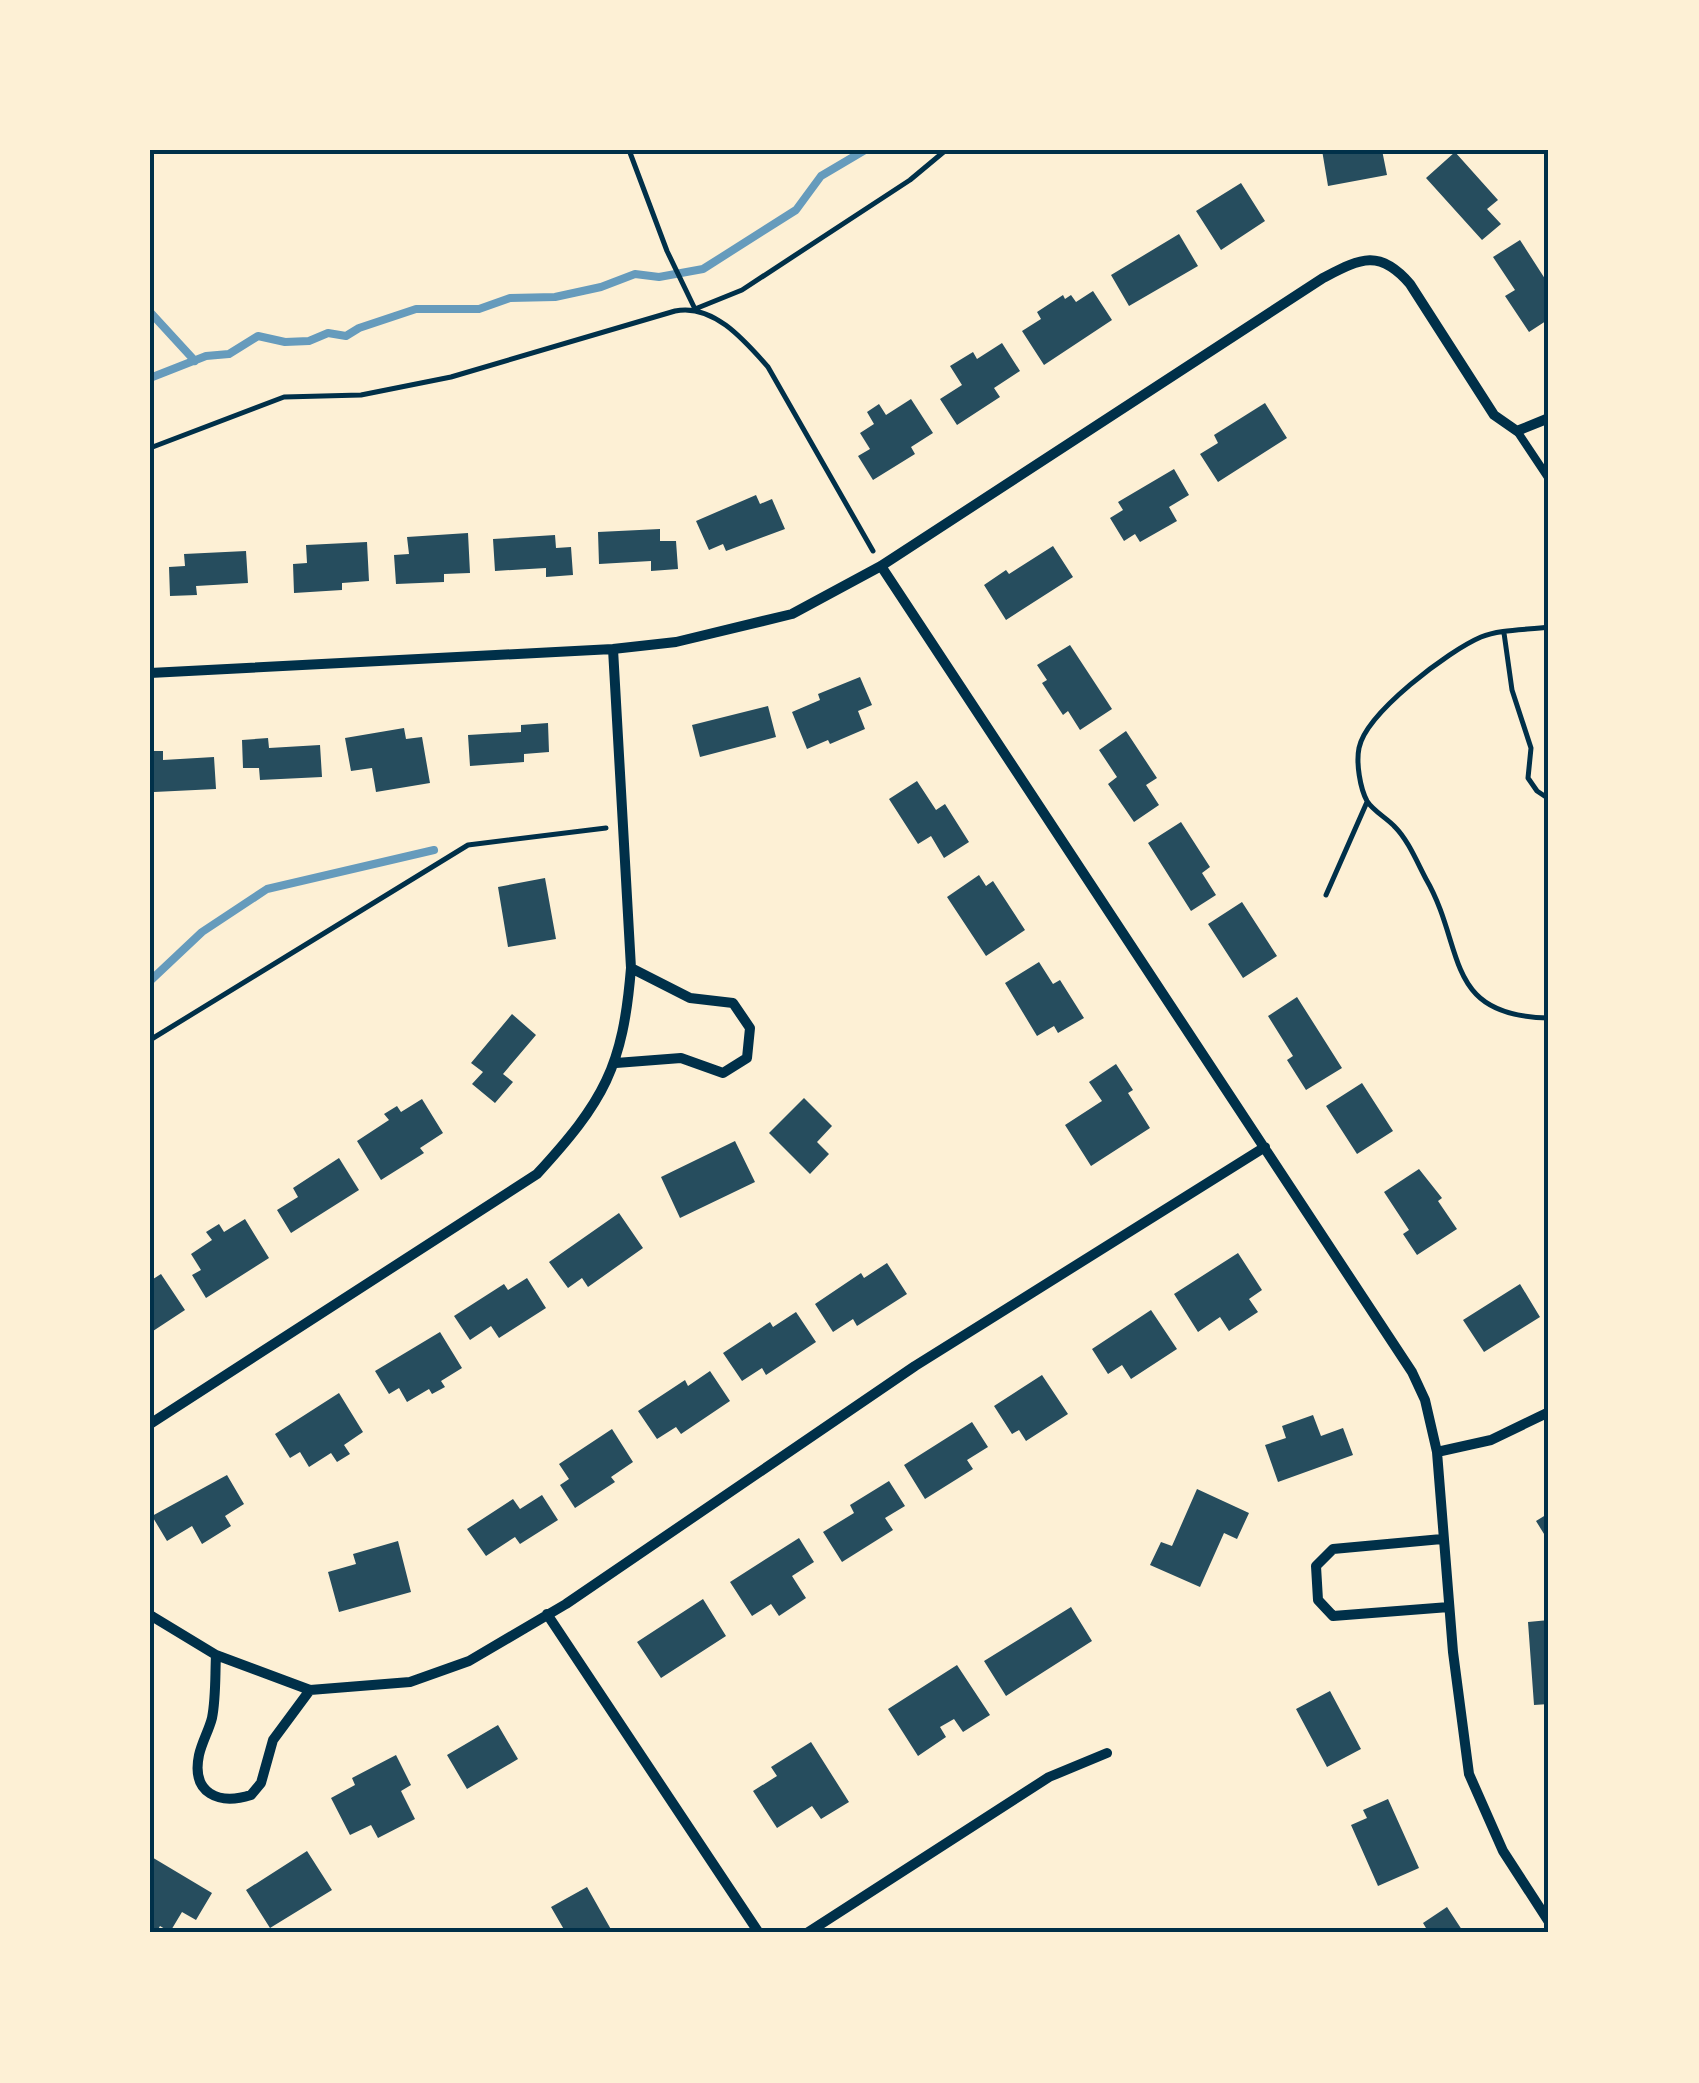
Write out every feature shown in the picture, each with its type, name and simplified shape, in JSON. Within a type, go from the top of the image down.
[{"type":"street","points":[[150,673],[614,649],[676,642],[792,614],[882,566],[1323,278],[1354,262],[1382,261],[1394,266],[1410,284],[1494,416],[1517,431],[1549,418]]},
{"type":"street","points":[[882,566],[1412,1372],[1425,1400],[1436,1452],[1463,1747],[1469,1774],[1503,1850],[1549,1922]]},
{"type":"street","points":[[150,1424],[538,1174],[574,1133],[616,1063],[627,1017],[631,968],[614,649]]},
{"type":"street","points":[[616,1063],[681,1058],[723,1073],[747,1058],[750,1028],[733,1003],[690,998],[631,968]]},
{"type":"street","points":[[150,1615],[216,1656],[310,1690],[410,1682],[468,1661],[547,1614],[915,1366],[1265,1147]]},
{"type":"street","points":[[1436,1452],[1491,1440],[1549,1412]]},
{"type":"street","points":[[1442,1539],[1333,1549],[1316,1566],[1318,1600],[1333,1616],[1449,1607]]},
{"type":"street","points":[[547,1614],[759,1933]]},
{"type":"street","points":[[216,1656],[212,1716],[198,1758],[199,1775],[208,1793],[221,1799],[251,1795],[261,1783],[272,1740],[310,1690]]},
{"type":"street","points":[[807,1933],[1049,1777],[1108,1753]]},
{"type":"lane","points":[[1517,431],[1549,479]]},
{"type":"path","points":[[629,150],[667,251],[696,310],[735,334],[768,367],[882,566]]},
{"type":"path","points":[[150,448],[284,397],[361,395],[450,378],[674,310],[696,310],[742,290],[910,180],[946,150]]},
{"type":"path","points":[[1549,627],[1482,636],[1454,654],[1404,692],[1372,723],[1359,746],[1358,767],[1367,802],[1398,830],[1440,902],[1461,977],[1479,999],[1521,1017],[1549,1018]]},
{"type":"path","points":[[1504,633],[1512,690],[1531,748],[1528,778],[1537,792],[1549,799]]},
{"type":"path","points":[[1326,895],[1367,802]]},
{"type":"path","points":[[150,1040],[468,845],[621,828]]},
{"type":"building","points":[[1322,150],[1382,150],[1387,175],[1328,186]]},
{"type":"building","points":[[1455,152],[1498,200],[1487,209],[1501,224],[1482,240],[1426,178]]},
{"type":"building","points":[[1241,183],[1265,221],[1221,250],[1196,211]]},
{"type":"building","points":[[1179,234],[1198,266],[1129,306],[1111,275]]},
{"type":"building","points":[[1520,240],[1549,285],[1549,319],[1529,332],[1505,296],[1515,290],[1493,257]]},
{"type":"building","points":[[1093,291],[1112,320],[1044,365],[1022,331],[1041,319],[1037,312],[1063,295],[1065,299],[1071,295],[1076,302]]},
{"type":"building","points":[[1002,343],[1020,371],[994,388],[1000,397],[957,425],[940,399],[962,385],[950,366],[973,352],[977,359]]},
{"type":"building","points":[[911,399],[933,433],[911,447],[915,454],[873,480],[858,456],[870,449],[860,433],[874,424],[867,412],[879,404],[886,415]]},
{"type":"building","points":[[1265,403],[1287,438],[1218,482],[1200,454],[1218,443],[1214,435]]},
{"type":"building","points":[[1174,469],[1189,495],[1169,507],[1177,521],[1140,542],[1135,534],[1124,541],[1110,518],[1123,510],[1118,502]]},
{"type":"building","points":[[756,495],[760,504],[772,499],[785,529],[726,551],[723,544],[709,550],[696,521]]},
{"type":"building","points":[[660,529],[660,541],[676,541],[678,569],[651,571],[651,561],[599,564],[598,532]]},
{"type":"building","points":[[468,533],[470,573],[444,574],[444,582],[396,584],[394,555],[409,554],[407,537]]},
{"type":"building","points":[[555,535],[556,548],[571,547],[573,575],[546,577],[546,568],[495,571],[493,539]]},
{"type":"building","points":[[367,542],[369,581],[342,583],[342,590],[294,593],[293,564],[307,563],[306,545]]},
{"type":"building","points":[[1053,546],[1073,577],[1006,620],[984,585]]},
{"type":"building","points":[[246,551],[248,583],[196,586],[197,595],[170,596],[169,567],[185,566],[184,554]]},
{"type":"building","points":[[1070,645],[1112,709],[1080,730],[1068,711],[1063,715],[1042,683],[1047,680],[1037,665]]},
{"type":"building","points":[[860,677],[872,705],[858,711],[865,729],[807,749],[792,712],[820,700],[818,694]]},
{"type":"building","points":[[768,706],[776,737],[700,757],[692,725]]},
{"type":"building","points":[[548,723],[549,752],[524,754],[524,762],[470,766],[468,735],[521,732],[521,725]]},
{"type":"building","points":[[404,728],[406,739],[422,737],[430,783],[376,792],[372,768],[351,771],[345,738]]},
{"type":"building","points":[[1126,731],[1157,778],[1146,785],[1159,805],[1134,822],[1108,784],[1117,777],[1099,750]]},
{"type":"building","points":[[268,738],[269,748],[320,745],[322,777],[260,780],[259,768],[243,768],[242,740]]},
{"type":"building","points":[[150,751],[163,751],[163,760],[214,757],[216,789],[154,792]]},
{"type":"building","points":[[917,781],[936,810],[945,804],[969,842],[944,858],[931,836],[918,844],[889,799]]},
{"type":"building","points":[[1181,822],[1210,867],[1202,873],[1216,895],[1191,911],[1148,843]]},
{"type":"building","points":[[979,875],[986,886],[993,881],[1025,930],[986,956],[947,897]]},
{"type":"building","points":[[545,878],[556,939],[508,947],[498,887]]},
{"type":"building","points":[[1242,902],[1277,956],[1243,978],[1208,924]]},
{"type":"building","points":[[1039,962],[1053,984],[1060,980],[1084,1018],[1058,1033],[1054,1026],[1037,1036],[1005,983]]},
{"type":"building","points":[[1297,997],[1342,1068],[1306,1090],[1287,1060],[1293,1056],[1268,1016]]},
{"type":"building","points":[[512,1014],[536,1035],[503,1074],[513,1082],[495,1103],[472,1084],[483,1072],[471,1063]]},
{"type":"building","points":[[1116,1064],[1133,1090],[1128,1093],[1150,1128],[1091,1166],[1065,1125],[1102,1101],[1089,1082]]},
{"type":"building","points":[[1362,1083],[1393,1131],[1357,1154],[1326,1106]]},
{"type":"building","points":[[804,1098],[832,1126],[817,1142],[829,1154],[810,1174],[769,1133]]},
{"type":"building","points":[[422,1099],[443,1133],[420,1148],[424,1153],[381,1180],[357,1141],[389,1120],[384,1114],[397,1106],[401,1112]]},
{"type":"building","points":[[735,1141],[755,1182],[680,1218],[661,1177]]},
{"type":"building","points":[[339,1158],[359,1190],[291,1233],[277,1210],[298,1197],[293,1188]]},
{"type":"building","points":[[1419,1169],[1442,1198],[1438,1201],[1457,1229],[1417,1255],[1403,1234],[1409,1230],[1384,1192]]},
{"type":"building","points":[[619,1213],[643,1248],[588,1287],[582,1278],[568,1288],[549,1262]]},
{"type":"building","points":[[245,1219],[269,1258],[206,1298],[192,1275],[201,1270],[191,1254],[212,1240],[206,1232],[219,1224],[224,1232]]},
{"type":"building","points":[[1238,1253],[1262,1290],[1249,1299],[1258,1312],[1229,1331],[1220,1317],[1198,1332],[1174,1294]]},
{"type":"building","points":[[887,1263],[907,1294],[857,1326],[853,1319],[833,1332],[815,1304],[861,1273],[864,1278]]},
{"type":"building","points":[[161,1274],[185,1310],[150,1333],[150,1281]]},
{"type":"building","points":[[527,1278],[546,1308],[499,1338],[491,1326],[470,1340],[454,1316],[504,1284],[508,1290]]},
{"type":"building","points":[[1520,1284],[1540,1317],[1484,1352],[1463,1320]]},
{"type":"building","points":[[1151,1310],[1177,1349],[1131,1379],[1122,1365],[1108,1374],[1092,1349]]},
{"type":"building","points":[[796,1312],[816,1342],[766,1375],[762,1368],[742,1381],[723,1353],[770,1322],[773,1327]]},
{"type":"building","points":[[440,1332],[462,1368],[441,1381],[445,1387],[432,1394],[429,1389],[407,1402],[399,1388],[389,1394],[375,1371]]},
{"type":"building","points":[[710,1371],[730,1401],[681,1434],[676,1427],[657,1439],[638,1411],[685,1380],[688,1386]]},
{"type":"building","points":[[1042,1375],[1068,1414],[1026,1441],[1019,1430],[1012,1434],[994,1406]]},
{"type":"building","points":[[339,1393],[363,1432],[344,1445],[350,1454],[337,1462],[331,1453],[309,1467],[300,1452],[290,1458],[275,1434]]},
{"type":"building","points":[[1313,1415],[1321,1436],[1343,1428],[1353,1455],[1278,1482],[1265,1445],[1286,1438],[1282,1426]]},
{"type":"building","points":[[972,1422],[988,1447],[967,1460],[973,1469],[925,1499],[904,1465]]},
{"type":"building","points":[[612,1429],[633,1462],[611,1477],[615,1482],[575,1508],[560,1485],[569,1479],[559,1464]]},
{"type":"building","points":[[227,1475],[244,1504],[225,1516],[231,1526],[202,1544],[192,1526],[167,1541],[152,1516]]},
{"type":"building","points":[[889,1481],[905,1506],[885,1518],[893,1530],[842,1562],[823,1532],[854,1513],[850,1505]]},
{"type":"building","points":[[1197,1489],[1249,1513],[1237,1539],[1224,1533],[1200,1587],[1150,1565],[1161,1542],[1172,1546]]},
{"type":"building","points":[[542,1495],[558,1520],[520,1544],[515,1537],[486,1556],[467,1529],[513,1499],[520,1509]]},
{"type":"building","points":[[1549,1513],[1549,1542],[1536,1521]]},
{"type":"building","points":[[799,1538],[814,1562],[792,1576],[806,1598],[779,1616],[771,1604],[752,1616],[730,1582]]},
{"type":"building","points":[[398,1541],[411,1592],[339,1612],[328,1572],[356,1564],[353,1554]]},
{"type":"building","points":[[703,1599],[726,1636],[661,1678],[637,1642]]},
{"type":"building","points":[[1071,1607],[1092,1641],[1006,1696],[984,1661]]},
{"type":"building","points":[[1549,1620],[1549,1704],[1534,1705],[1528,1622]]},
{"type":"building","points":[[957,1665],[990,1715],[963,1732],[954,1719],[940,1727],[946,1737],[918,1756],[888,1709]]},
{"type":"building","points":[[1330,1691],[1361,1749],[1327,1767],[1296,1709]]},
{"type":"building","points":[[498,1725],[518,1759],[467,1789],[447,1755]]},
{"type":"building","points":[[811,1742],[849,1802],[821,1819],[812,1806],[777,1828],[753,1791],[777,1776],[771,1767]]},
{"type":"building","points":[[396,1755],[411,1785],[401,1791],[415,1819],[378,1838],[371,1825],[350,1835],[331,1798],[355,1785],[352,1778]]},
{"type":"building","points":[[1388,1799],[1419,1868],[1378,1886],[1351,1825],[1367,1818],[1363,1810]]},
{"type":"building","points":[[307,1851],[332,1890],[270,1928],[246,1890]]},
{"type":"building","points":[[150,1856],[212,1893],[196,1920],[182,1912],[170,1932],[160,1926],[156,1933],[150,1933]]},
{"type":"building","points":[[587,1887],[613,1933],[566,1933],[551,1907]]},
{"type":"building","points":[[1447,1907],[1464,1933],[1429,1933],[1423,1923]]},
{"type":"waterway","points":[[150,378],[206,356],[229,354],[258,336],[285,342],[309,341],[328,333],[346,336],[416,309],[479,309],[510,298],[555,297],[601,287],[635,274],[659,277],[703,269],[796,210],[821,176],[865,150]]},
{"type":"waterway","points":[[150,312],[195,361]]},
{"type":"waterway","points":[[150,981],[202,932],[267,889],[434,850]]}]
